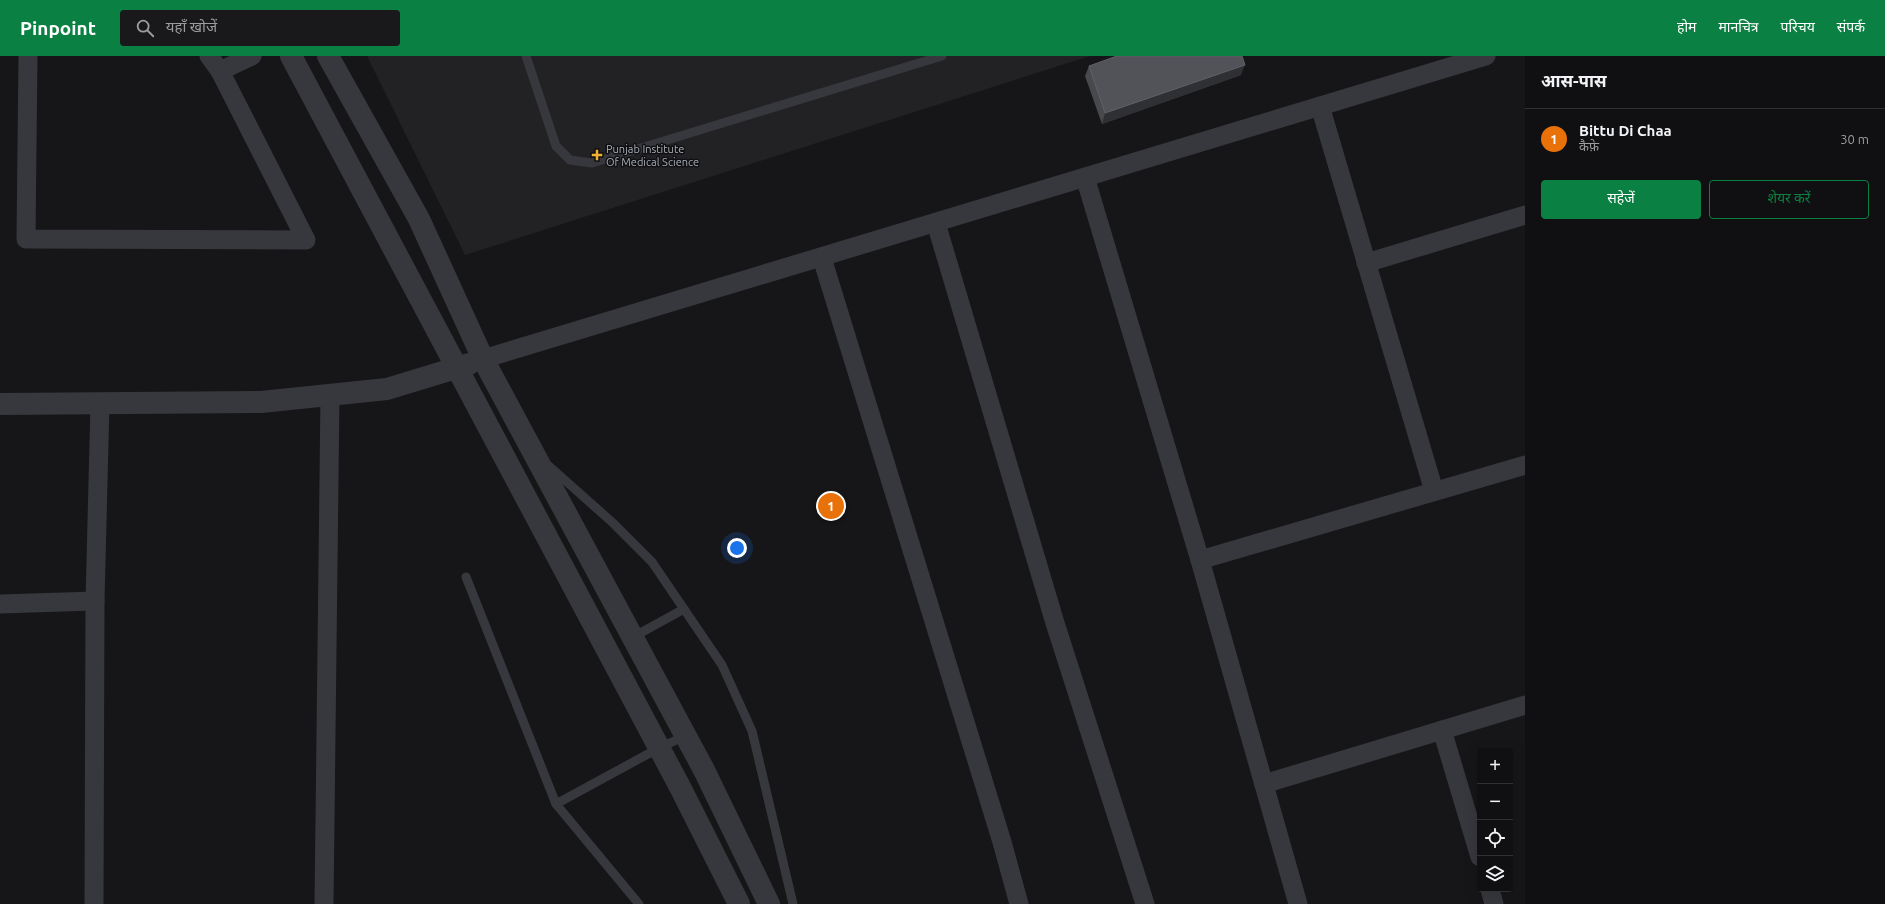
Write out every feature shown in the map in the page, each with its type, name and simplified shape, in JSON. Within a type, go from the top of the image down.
[{"type":"street","points":[[28,56],[26,239],[306,240],[215,64],[252,56]]},
{"type":"street","points":[[290,56],[659,748],[739,904]]},
{"type":"street","points":[[328,56],[419,219],[483,359],[685,736],[769,904]]},
{"type":"street","points":[[0,404],[261,402],[387,389],[1486,56]]},
{"type":"street","points":[[1320,106],[1434,491]]},
{"type":"street","points":[[1085,177],[1200,560],[1298,904]]},
{"type":"street","points":[[1366,263],[1525,215]]},
{"type":"street","points":[[936,223],[1055,623],[1145,904]]},
{"type":"street","points":[[822,258],[1000,834],[1019,904]]},
{"type":"street","points":[[324,904],[330,394]]},
{"type":"street","points":[[94,904],[96,602],[100,403]]},
{"type":"street","points":[[1200,560],[1525,465]]},
{"type":"street","points":[[0,604],[96,602]]},
{"type":"street","points":[[1264,784],[1525,705]]},
{"type":"street","points":[[1442,730],[1480,856]]},
{"type":"street","points":[[1491,892],[1494,904]]},
{"type":"lane","points":[[526,56],[556,146],[570,160],[592,163],[942,56]]},
{"type":"lane","points":[[534,452],[614,523],[652,562],[722,665],[752,731],[793,904]]},
{"type":"lane","points":[[466,577],[556,804],[639,904]]},
{"type":"lane","points":[[632,637],[684,609]]},
{"type":"lane","points":[[556,804],[659,748],[685,736]]},
{"type":"shaded area","name":"Punjab Institute Of Medical Science","points":[[367,56],[1090,56],[465,255]]},
{"type":"building","points":[[1117,56],[1242,56],[1245,65],[1105,113],[1089,66]]},
{"type":"place","name":"Punjab Institute Of Medical Science","points":[[597,155]]},
{"type":"place","name":"Bittu Di Chaa","points":[[831,506]]}]
